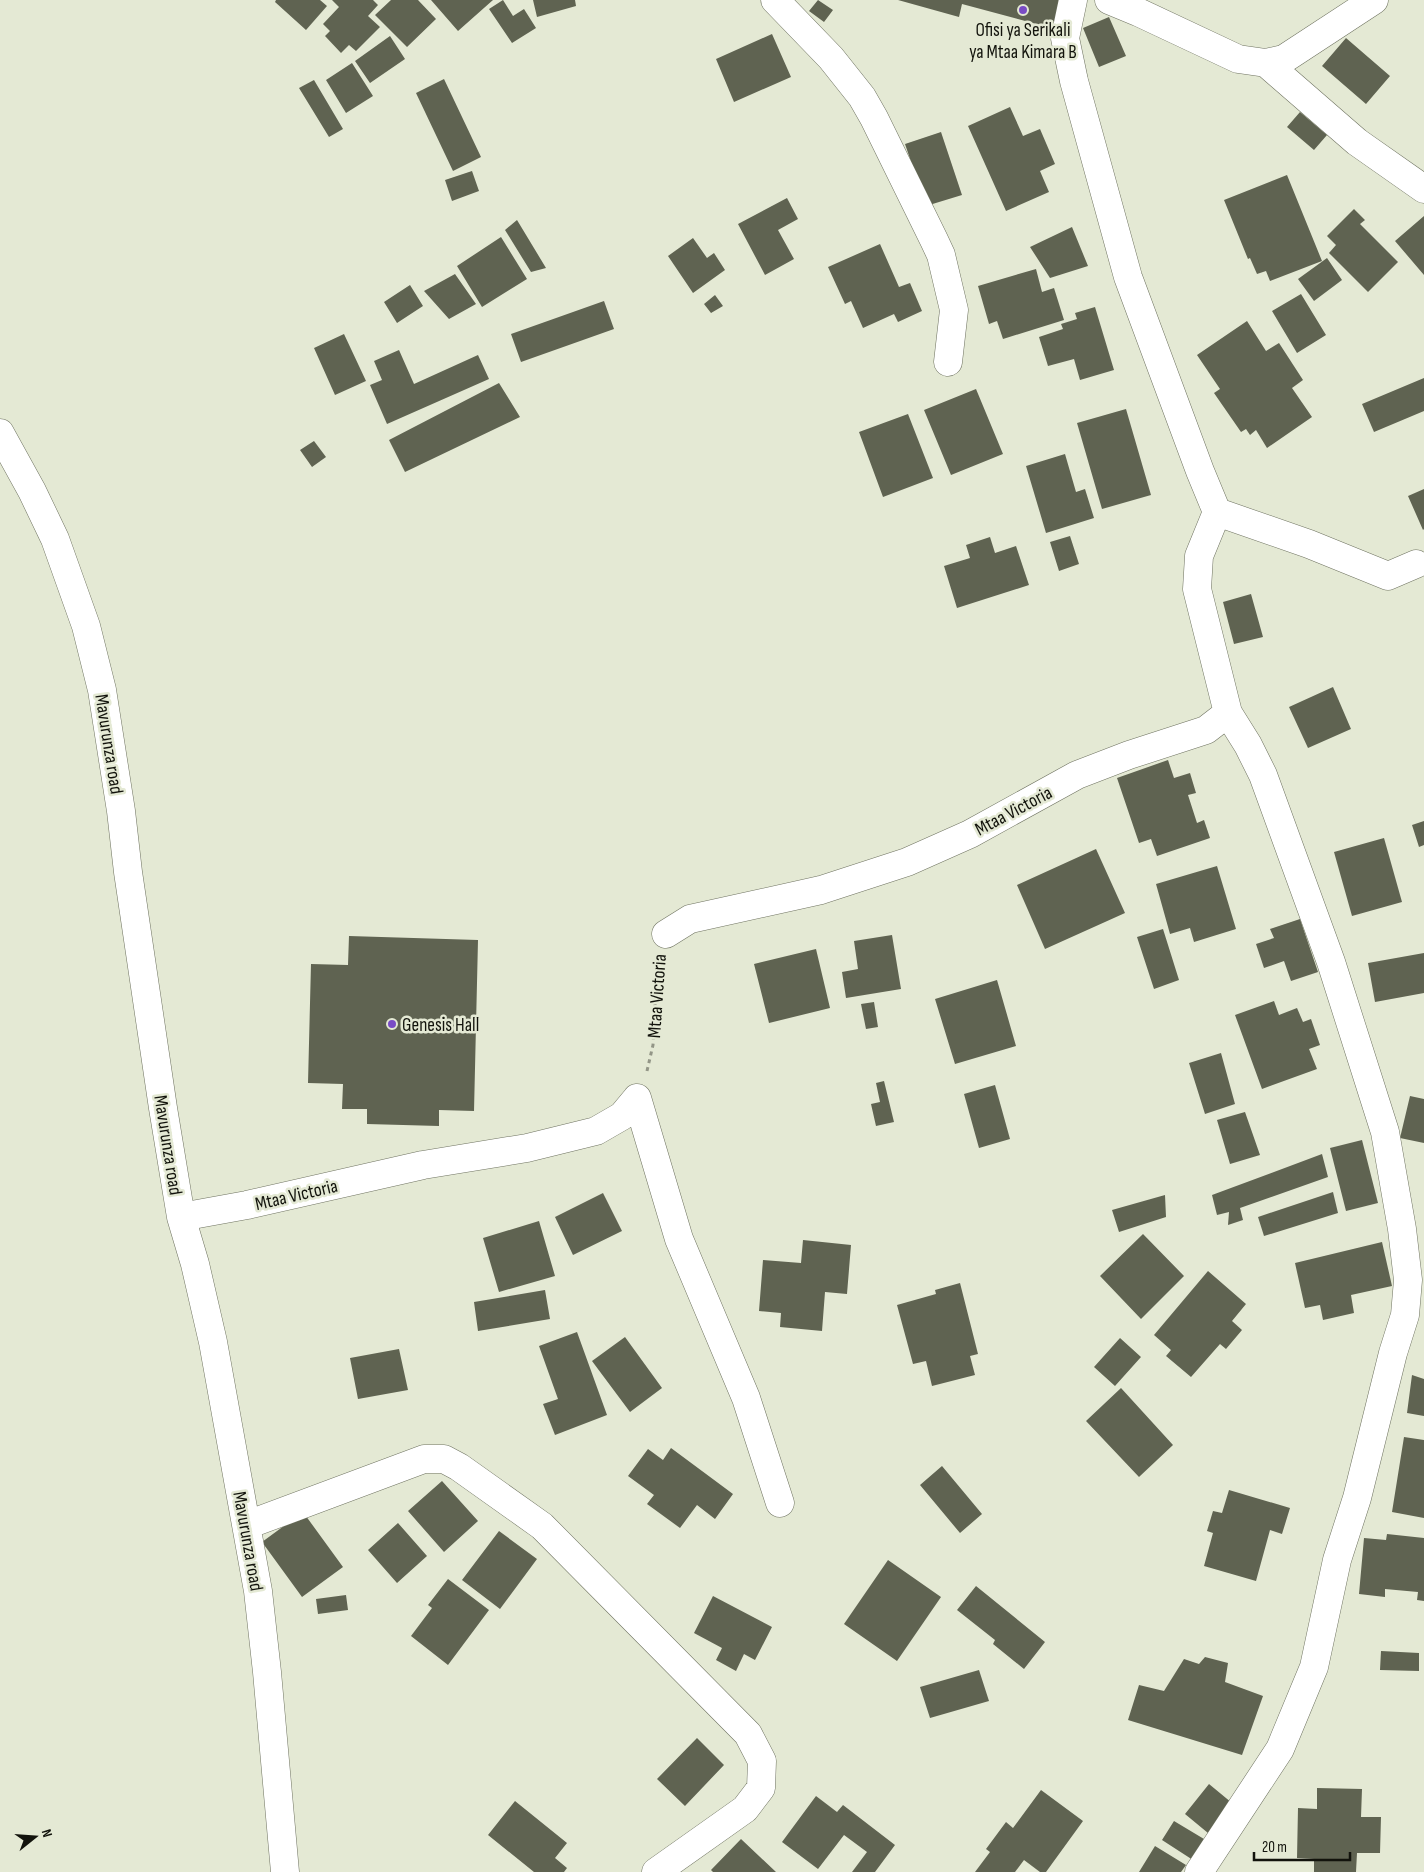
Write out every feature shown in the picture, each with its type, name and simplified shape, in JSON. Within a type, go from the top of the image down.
[{"type":"street","points":[[775,0],[831,58],[862,97],[934,240],[943,262],[954,310],[948,362]]},
{"type":"street","points":[[1073,0],[1065,38],[1074,81],[1128,276],[1196,462],[1217,512],[1199,556],[1197,589],[1228,713],[1248,745],[1263,775],[1331,962],[1385,1132],[1402,1228],[1408,1280],[1405,1315],[1393,1352],[1356,1498],[1337,1560],[1314,1667],[1280,1749],[1199,1872]]},
{"type":"street","points":[[1109,0],[1238,59],[1266,63],[1284,60],[1374,0]]},
{"type":"street","points":[[1266,63],[1357,142],[1424,189]]},
{"type":"street","name":"Mavurunza road","points":[[0,433],[32,491],[55,539],[86,626],[102,690],[163,1108],[181,1217],[195,1264],[213,1342],[258,1591],[285,1872]]},
{"type":"street","points":[[1217,512],[1309,544],[1388,576],[1416,564]]},
{"type":"street","name":"Mtaa Victoria","points":[[666,934],[690,919],[821,890],[907,862],[970,834],[1077,776],[1129,755],[1206,730],[1228,713]]},
{"type":"street","points":[[637,1098],[680,1239],[746,1398],[780,1503]]},
{"type":"street","name":"Mtaa Victoria","points":[[181,1217],[247,1205],[423,1164],[528,1148],[587,1133],[622,1116],[637,1098]]},
{"type":"street","points":[[247,1525],[424,1459],[444,1460],[460,1467],[542,1526],[748,1734],[762,1761],[761,1788],[745,1808],[656,1872]]},
{"type":"path","name":"Mtaa Victoria","points":[[637,1098],[647,1073],[653,1045],[653,1015],[658,954],[659,946],[666,934]]},
{"type":"building","points":[[276,0],[320,0],[327,6],[306,30],[275,2]]},
{"type":"building","points":[[332,0],[373,0],[378,5],[368,16],[380,27],[356,51],[349,45],[341,53],[325,36],[330,31],[323,24],[339,7]]},
{"type":"building","points":[[391,0],[418,0],[436,19],[407,47],[375,15]]},
{"type":"building","points":[[431,0],[493,0],[458,31]]},
{"type":"building","points":[[503,0],[513,16],[524,9],[536,28],[512,43],[489,9]]},
{"type":"building","points":[[533,0],[575,0],[576,6],[537,17]]},
{"type":"building","points":[[818,0],[833,10],[824,22],[809,11]]},
{"type":"building","name":"Ofisi ya Serikali ya Mtaa Kimara B","points":[[898,0],[1062,0],[1055,29],[962,4],[959,17]]},
{"type":"building","points":[[1109,17],[1126,56],[1099,67],[1083,28]]},
{"type":"building","points":[[772,34],[791,77],[734,102],[716,59]]},
{"type":"building","points":[[390,36],[405,59],[370,83],[355,61]]},
{"type":"building","points":[[1346,38],[1390,76],[1366,104],[1322,66]]},
{"type":"building","points":[[352,63],[373,96],[346,113],[326,80]]},
{"type":"building","points":[[444,79],[481,157],[453,171],[416,93]]},
{"type":"building","points":[[314,80],[343,129],[329,137],[299,88]]},
{"type":"building","points":[[1010,107],[1023,136],[1040,129],[1055,164],[1040,171],[1049,192],[1006,211],[968,126]]},
{"type":"building","points":[[1300,112],[1327,135],[1314,150],[1287,127]]},
{"type":"building","points":[[941,132],[962,195],[926,206],[905,144]]},
{"type":"building","points":[[472,171],[479,191],[452,201],[445,180]]},
{"type":"building","points":[[1287,175],[1322,261],[1270,281],[1266,271],[1257,274],[1250,258],[1248,259],[1224,200]]},
{"type":"building","points":[[787,198],[798,219],[778,230],[794,259],[765,275],[738,224]]},
{"type":"building","points":[[1354,209],[1365,220],[1360,224],[1398,262],[1368,292],[1329,253],[1336,245],[1327,236]]},
{"type":"building","points":[[1424,216],[1424,275],[1395,241]]},
{"type":"building","points":[[517,220],[546,268],[531,272],[505,230]]},
{"type":"building","points":[[1072,227],[1088,266],[1050,278],[1030,247]]},
{"type":"building","points":[[501,237],[527,279],[482,307],[457,266]]},
{"type":"building","points":[[693,238],[707,258],[714,253],[725,270],[693,293],[668,256]]},
{"type":"building","points":[[880,244],[899,287],[910,283],[922,311],[898,322],[894,314],[863,328],[851,301],[845,304],[828,267]]},
{"type":"building","points":[[1327,258],[1342,280],[1314,301],[1298,279]]},
{"type":"building","points":[[1036,269],[1042,292],[1054,288],[1064,320],[1003,339],[997,321],[989,324],[978,286]]},
{"type":"building","points":[[455,274],[476,304],[449,319],[424,291]]},
{"type":"building","points":[[410,285],[423,306],[397,323],[384,302]]},
{"type":"building","points":[[1301,294],[1326,335],[1297,353],[1272,311]]},
{"type":"building","points":[[715,295],[723,306],[711,313],[704,304]]},
{"type":"building","points":[[604,301],[614,329],[521,362],[511,334]]},
{"type":"building","points":[[1095,307],[1114,370],[1080,380],[1074,359],[1048,366],[1039,337],[1063,329],[1061,324],[1077,319],[1075,313]]},
{"type":"building","points":[[1247,321],[1266,351],[1279,343],[1303,380],[1292,388],[1312,417],[1267,448],[1256,430],[1250,435],[1246,429],[1241,432],[1214,393],[1220,389],[1197,355]]},
{"type":"building","points":[[344,334],[366,381],[335,395],[314,348]]},
{"type":"building","points":[[399,350],[414,384],[478,355],[489,379],[387,424],[370,385],[382,380],[374,361]]},
{"type":"building","points":[[1424,378],[1424,411],[1374,432],[1362,404]]},
{"type":"building","points":[[499,383],[520,417],[405,472],[389,440]]},
{"type":"building","points":[[976,389],[1003,454],[951,475],[924,410]]},
{"type":"building","points":[[1126,409],[1151,495],[1102,509],[1077,423]]},
{"type":"building","points":[[908,414],[933,478],[883,497],[859,432]]},
{"type":"building","points":[[314,441],[326,457],[312,467],[300,450]]},
{"type":"building","points":[[1065,454],[1076,492],[1085,489],[1094,518],[1046,533],[1026,466]]},
{"type":"building","points":[[1424,489],[1424,529],[1423,530],[1408,496]]},
{"type":"building","points":[[1070,536],[1079,564],[1059,571],[1050,542]]},
{"type":"building","points":[[990,537],[995,553],[1016,546],[1029,585],[957,608],[944,566],[970,558],[966,545]]},
{"type":"building","points":[[1251,594],[1263,637],[1234,644],[1223,602]]},
{"type":"building","points":[[1333,687],[1351,729],[1308,748],[1289,707]]},
{"type":"building","points":[[1168,760],[1174,778],[1190,773],[1196,793],[1188,795],[1197,823],[1204,820],[1210,838],[1157,856],[1151,839],[1139,843],[1117,778]]},
{"type":"building","points":[[1424,821],[1424,845],[1419,847],[1412,825]]},
{"type":"building","points":[[1384,838],[1402,902],[1352,916],[1334,852]]},
{"type":"building","points":[[1096,849],[1125,913],[1045,949],[1017,885]]},
{"type":"building","points":[[1217,866],[1236,929],[1194,942],[1190,928],[1170,934],[1156,884]]},
{"type":"building","points":[[1300,919],[1318,972],[1291,981],[1284,961],[1264,968],[1256,944],[1274,938],[1270,929]]},
{"type":"building","points":[[1163,929],[1179,980],[1154,989],[1137,937]]},
{"type":"building","points":[[892,935],[901,989],[846,998],[842,972],[858,969],[854,941]]},
{"type":"building","name":"Genesis Hall","points":[[349,936],[478,940],[474,1111],[439,1110],[439,1126],[367,1124],[367,1109],[342,1109],[343,1084],[308,1083],[311,964],[348,965]]},
{"type":"building","points":[[816,949],[830,1008],[769,1023],[754,964]]},
{"type":"building","points":[[1424,953],[1424,993],[1375,1002],[1368,963]]},
{"type":"building","points":[[997,980],[1016,1046],[955,1064],[935,999]]},
{"type":"building","points":[[1274,1001],[1279,1015],[1297,1008],[1303,1022],[1311,1019],[1320,1045],[1309,1049],[1317,1069],[1262,1089],[1235,1015]]},
{"type":"building","points":[[874,1002],[878,1027],[866,1029],[861,1004]]},
{"type":"building","points":[[1221,1053],[1235,1104],[1205,1114],[1189,1063]]},
{"type":"building","points":[[884,1081],[894,1122],[876,1126],[871,1104],[880,1102],[876,1083]]},
{"type":"building","points":[[995,1085],[1010,1139],[979,1148],[964,1094]]},
{"type":"building","points":[[1410,1096],[1424,1099],[1424,1143],[1400,1138]]},
{"type":"building","points":[[1245,1112],[1260,1155],[1230,1164],[1217,1120]]},
{"type":"building","points":[[1362,1140],[1378,1203],[1346,1211],[1330,1148]]},
{"type":"building","points":[[1322,1154],[1328,1177],[1240,1208],[1243,1220],[1228,1225],[1229,1212],[1217,1215],[1212,1195]]},
{"type":"building","points":[[1333,1192],[1338,1213],[1264,1236],[1258,1217]]},
{"type":"building","points":[[603,1193],[622,1231],[573,1255],[555,1217]]},
{"type":"building","points":[[1165,1195],[1166,1217],[1119,1232],[1112,1210]]},
{"type":"building","points":[[539,1221],[555,1276],[499,1292],[483,1238]]},
{"type":"building","points":[[1143,1234],[1184,1276],[1141,1319],[1100,1276]]},
{"type":"building","points":[[803,1240],[851,1245],[847,1294],[825,1292],[822,1331],[780,1327],[781,1313],[759,1311],[763,1260],[801,1263]]},
{"type":"building","points":[[1382,1242],[1392,1286],[1351,1295],[1354,1313],[1323,1320],[1320,1305],[1305,1308],[1295,1263]]},
{"type":"building","points":[[1208,1271],[1246,1304],[1232,1321],[1242,1330],[1226,1349],[1220,1344],[1191,1377],[1166,1356],[1171,1350],[1154,1335]]},
{"type":"building","points":[[960,1283],[978,1354],[970,1356],[975,1375],[932,1386],[926,1361],[913,1364],[897,1305],[936,1294],[935,1290]]},
{"type":"building","points":[[545,1290],[550,1319],[478,1331],[474,1302]]},
{"type":"building","points":[[577,1332],[607,1415],[555,1435],[543,1404],[558,1399],[539,1346]]},
{"type":"building","points":[[625,1337],[662,1388],[630,1412],[592,1361]]},
{"type":"building","points":[[1120,1338],[1141,1357],[1115,1386],[1094,1367]]},
{"type":"building","points":[[399,1349],[408,1390],[358,1399],[350,1358]]},
{"type":"building","points":[[1412,1375],[1424,1379],[1424,1416],[1407,1413]]},
{"type":"building","points":[[1121,1388],[1173,1445],[1139,1477],[1086,1421]]},
{"type":"building","points":[[1404,1437],[1424,1440],[1424,1518],[1392,1512]]},
{"type":"building","points":[[671,1448],[733,1494],[715,1519],[697,1505],[680,1528],[647,1504],[654,1495],[628,1476],[648,1449],[663,1460]]},
{"type":"building","points":[[942,1466],[982,1514],[960,1533],[920,1485]]},
{"type":"building","points":[[442,1481],[478,1521],[444,1552],[408,1511]]},
{"type":"building","points":[[1229,1490],[1290,1508],[1282,1534],[1270,1530],[1256,1581],[1204,1566],[1213,1533],[1207,1531],[1213,1511],[1222,1513]]},
{"type":"building","points":[[303,1512],[343,1567],[302,1597],[262,1542]]},
{"type":"building","points":[[398,1523],[427,1556],[397,1583],[368,1550]]},
{"type":"building","points":[[499,1531],[537,1559],[500,1609],[462,1580]]},
{"type":"building","points":[[1387,1534],[1424,1538],[1424,1601],[1417,1600],[1418,1592],[1385,1589],[1385,1597],[1359,1594],[1364,1538],[1386,1540]]},
{"type":"building","points":[[888,1560],[941,1597],[897,1661],[844,1624]]},
{"type":"building","points":[[448,1579],[489,1610],[448,1665],[411,1636],[432,1608],[428,1605]]},
{"type":"building","points":[[976,1586],[1045,1642],[1024,1669],[993,1644],[995,1640],[957,1610]]},
{"type":"building","points":[[346,1595],[348,1610],[318,1614],[316,1599]]},
{"type":"building","points":[[713,1596],[772,1627],[755,1660],[744,1654],[736,1671],[716,1660],[722,1648],[694,1633]]},
{"type":"building","points":[[1381,1651],[1419,1653],[1419,1671],[1380,1670]]},
{"type":"building","points":[[1205,1657],[1228,1663],[1225,1682],[1263,1696],[1242,1755],[1128,1720],[1139,1685],[1164,1691],[1184,1659],[1199,1664]]},
{"type":"building","points":[[979,1670],[989,1701],[930,1718],[920,1687]]},
{"type":"building","points":[[697,1738],[724,1765],[685,1806],[657,1779]]},
{"type":"building","points":[[1209,1784],[1232,1803],[1208,1833],[1185,1814]]},
{"type":"building","points":[[1317,1788],[1362,1789],[1361,1817],[1381,1817],[1380,1853],[1357,1853],[1356,1872],[1314,1872],[1314,1859],[1297,1858],[1298,1808],[1317,1809]]},
{"type":"building","points":[[1041,1790],[1083,1821],[1046,1872],[1040,1872],[1024,1860],[1015,1872],[975,1872],[990,1852],[986,1849],[1006,1822],[1013,1828]]},
{"type":"building","points":[[816,1796],[837,1812],[843,1805],[895,1845],[875,1872],[852,1872],[867,1852],[844,1835],[818,1869],[782,1842]]},
{"type":"building","points":[[515,1801],[567,1843],[555,1858],[567,1868],[564,1872],[534,1872],[488,1835]]},
{"type":"building","points":[[1174,1821],[1209,1842],[1196,1862],[1162,1840]]},
{"type":"building","points":[[741,1839],[776,1872],[713,1872],[711,1870]]},
{"type":"building","points":[[1155,1846],[1186,1865],[1181,1872],[1139,1872]]},
{"type":"place","name":"Ofisi ya Serikali ya Mtaa Kimara B","points":[[1023,10]]},
{"type":"place","name":"Genesis Hall","points":[[392,1024]]}]
